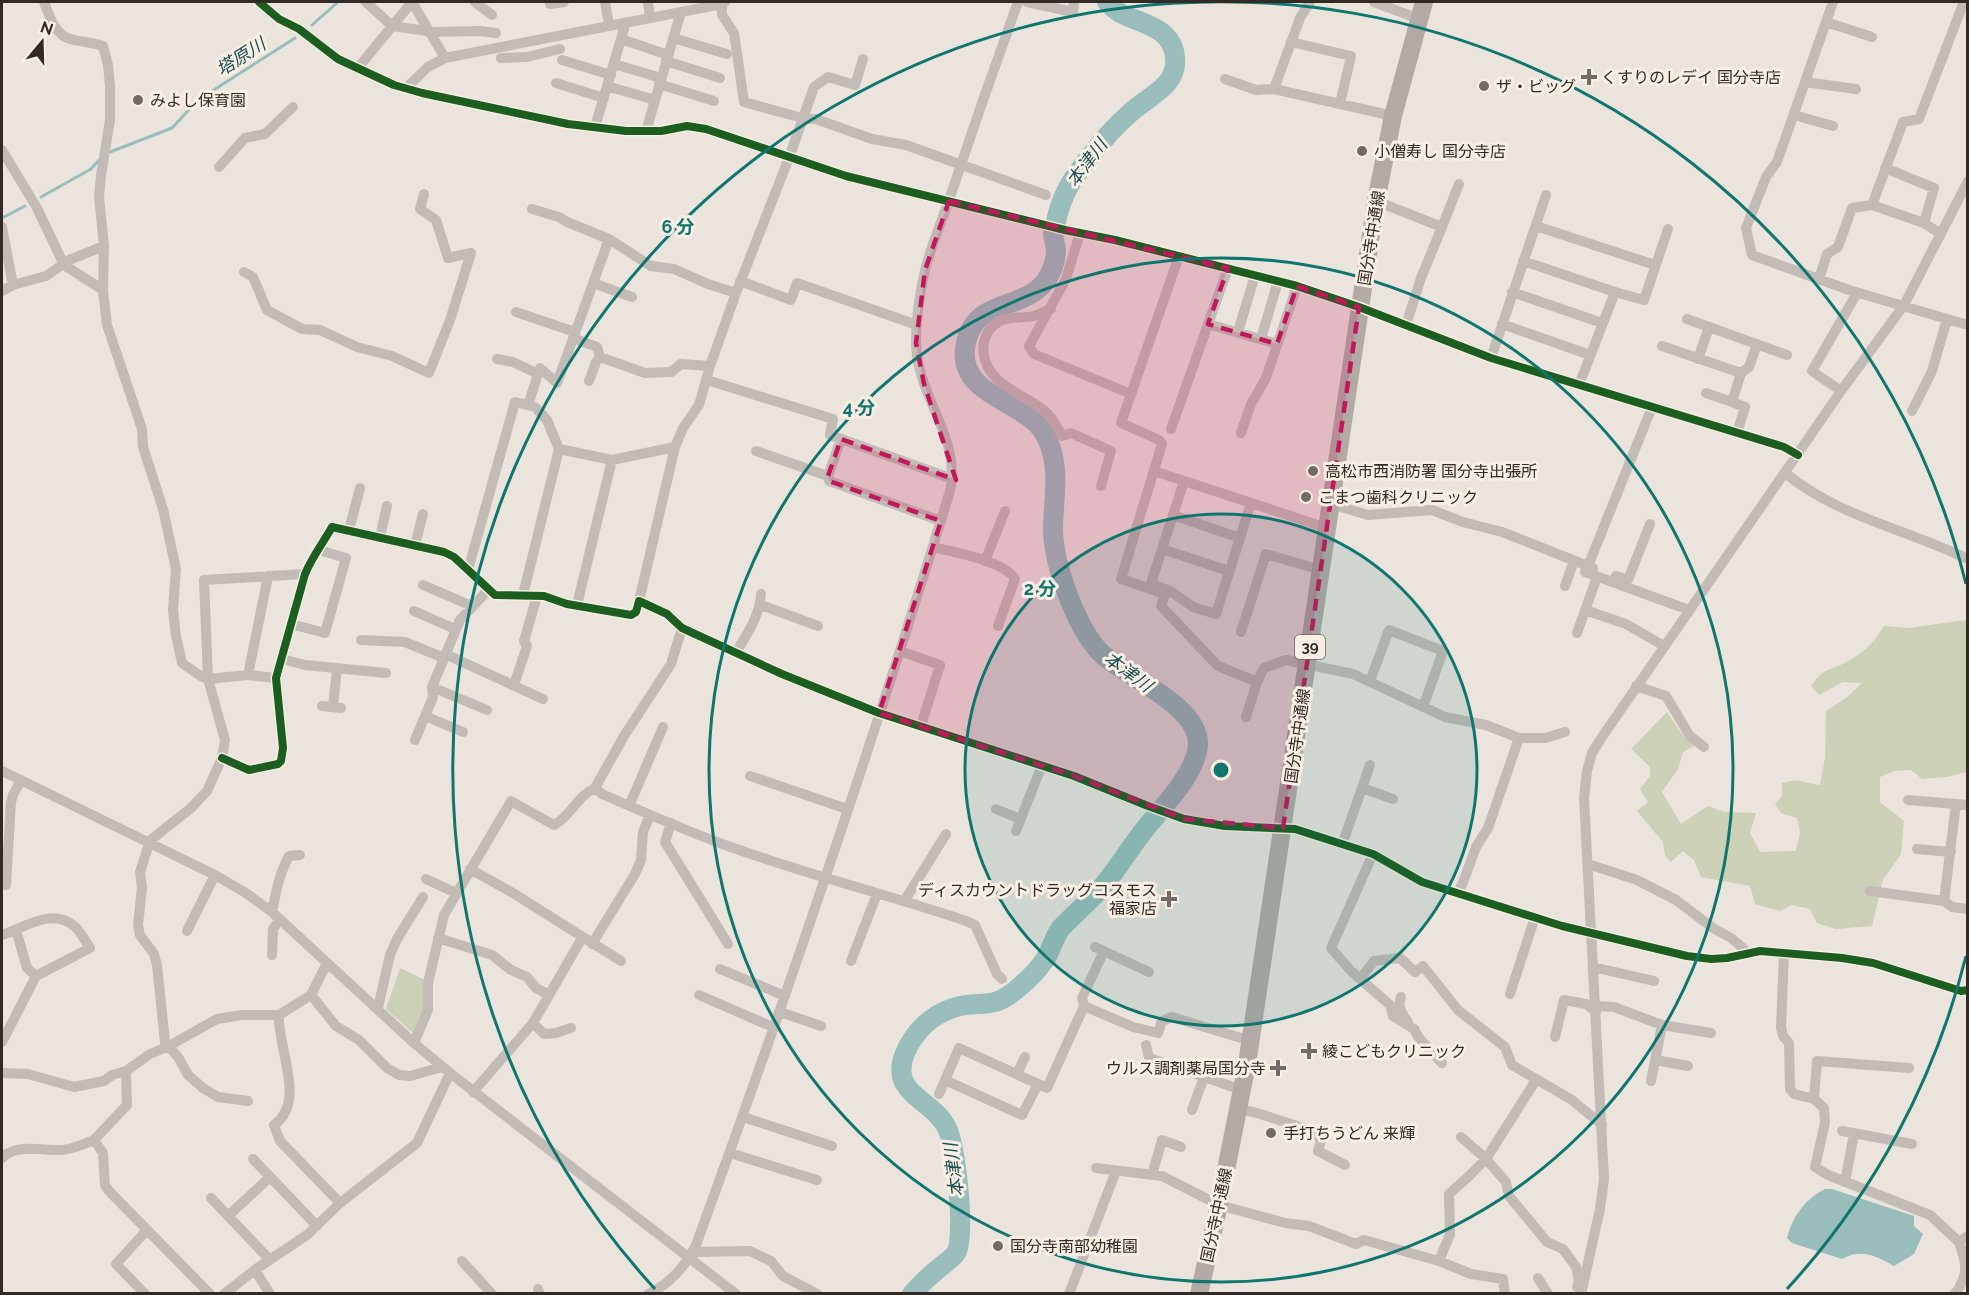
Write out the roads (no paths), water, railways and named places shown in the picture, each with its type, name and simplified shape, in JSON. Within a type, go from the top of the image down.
[{"type":"main road","name":"国分寺中通線","points":[[1198,1293],[1219,1206],[1251,1041],[1376,201],[1393,116],[1422,10]]},
{"type":"street","points":[[44,2],[50,18],[60,33],[69,39],[103,46],[108,65],[110,120],[99,197],[104,246],[103,290],[107,325],[142,429],[143,447],[164,509],[176,569],[173,610],[182,663],[208,679],[248,675],[276,678]]},
{"type":"street","points":[[259,2],[279,19],[299,29],[338,59],[394,85],[546,120],[595,127],[646,131],[687,126],[706,129],[846,176],[1298,286],[1491,358],[1784,447],[1798,455]]},
{"type":"street","points":[[366,2],[392,26],[429,31],[496,33]]},
{"type":"street","points":[[357,69],[412,2],[445,58]]},
{"type":"street","points":[[475,2],[492,15]]},
{"type":"street","points":[[549,4],[564,2]]},
{"type":"street","points":[[605,2],[609,25]]},
{"type":"street","points":[[648,2],[651,17]]},
{"type":"street","points":[[648,1293],[663,1287],[691,1255],[730,1153],[775,1028],[941,521],[953,479],[953,465],[949,446],[924,384],[917,359],[917,325],[925,270],[1018,2]]},
{"type":"street","points":[[1027,2],[1073,12],[1074,2]]},
{"type":"street","points":[[1274,89],[1290,42],[1310,2]]},
{"type":"street","points":[[1374,2],[1422,10]]},
{"type":"street","points":[[1833,2],[1777,162],[1766,177],[1746,228],[1752,255],[1857,293],[1968,325]]},
{"type":"street","points":[[406,88],[428,67],[445,58],[719,3],[722,15],[734,33],[744,102],[802,118],[816,119],[872,139],[906,145],[1046,195]]},
{"type":"street","points":[[1872,205],[1903,122],[1919,119],[1962,4]]},
{"type":"street","points":[[646,131],[681,12]]},
{"type":"street","points":[[595,127],[626,22]]},
{"type":"street","points":[[1826,22],[1872,37]]},
{"type":"street","points":[[673,38],[727,54]]},
{"type":"street","points":[[621,39],[720,78]]},
{"type":"street","points":[[1290,42],[1351,56],[1340,104]]},
{"type":"street","points":[[501,58],[561,55],[609,80],[655,100]]},
{"type":"street","points":[[222,758],[249,770],[278,764],[281,761],[283,748],[276,678],[305,574],[311,558],[319,550],[332,526],[415,545],[454,557],[495,595],[537,596],[620,615],[630,615],[636,612],[675,447],[683,428],[699,405],[740,281],[789,158],[813,87],[828,77],[855,85],[863,59]]},
{"type":"street","points":[[614,64],[714,101]]},
{"type":"street","points":[[1225,79],[1256,90],[1274,89],[1393,116]]},
{"type":"street","points":[[1805,82],[1856,89]]},
{"type":"street","points":[[556,83],[604,98]]},
{"type":"street","points":[[219,167],[244,138],[265,134],[293,107]]},
{"type":"street","points":[[1794,115],[1833,126]]},
{"type":"street","points":[[2,150],[46,225],[64,265],[103,290]]},
{"type":"street","points":[[1885,168],[1934,188],[1924,223]]},
{"type":"street","points":[[1581,1293],[1600,1209],[1604,1179],[1584,798],[1592,753],[1636,686],[1904,305],[1968,181]]},
{"type":"street","points":[[1406,325],[1421,278],[1459,184]]},
{"type":"street","points":[[244,272],[253,277],[267,310],[302,329],[320,330],[357,347],[392,356],[429,373],[450,320],[471,253],[447,258],[436,220],[420,209],[424,194]]},
{"type":"street","points":[[1491,358],[1546,195]]},
{"type":"street","points":[[1376,201],[1442,227]]},
{"type":"street","points":[[1819,279],[1827,254],[1838,247],[1852,208],[1872,205],[1924,223],[1941,234]]},
{"type":"street","points":[[532,208],[609,239],[651,266],[674,269],[736,293]]},
{"type":"street","points":[[2,226],[13,285]]},
{"type":"street","points":[[1536,226],[1655,265]]},
{"type":"street","points":[[1523,261],[1644,300],[1668,229]]},
{"type":"street","points":[[1080,233],[1066,279],[1029,346],[1034,354],[1131,394]]},
{"type":"street","points":[[528,405],[540,368],[557,382],[577,336],[609,239]]},
{"type":"street","points":[[2,291],[13,285],[46,276],[69,260],[104,246]]},
{"type":"street","points":[[1179,256],[1121,423],[1159,440],[1162,444],[1121,579],[1165,594],[1161,606],[1218,666],[1257,682]]},
{"type":"street","points":[[1171,429],[1228,268]]},
{"type":"street","points":[[1238,332],[1255,275]]},
{"type":"street","points":[[740,281],[791,300],[797,283],[917,325]]},
{"type":"street","points":[[1261,339],[1278,281]]},
{"type":"street","points":[[593,283],[632,297]]},
{"type":"street","points":[[1241,433],[1251,404],[1266,378],[1298,286]]},
{"type":"street","points":[[1512,292],[1602,323]]},
{"type":"street","points":[[1579,385],[1615,292]]},
{"type":"street","points":[[1841,392],[1812,371],[1857,293]]},
{"type":"street","points":[[1051,309],[1034,316],[1006,319],[994,325],[982,349],[995,378],[1034,402],[1050,415],[1062,436],[1071,433],[1111,451],[1101,486]]},
{"type":"street","points":[[516,312],[577,336],[597,347],[600,357]]},
{"type":"street","points":[[1688,319],[1787,355]]},
{"type":"street","points":[[1912,411],[1932,370],[1947,319]]},
{"type":"street","points":[[1208,324],[1277,344]]},
{"type":"street","points":[[1502,324],[1590,355]]},
{"type":"street","points":[[1698,358],[1709,327]]},
{"type":"street","points":[[1732,402],[1741,373],[1749,367],[1757,344]]},
{"type":"street","points":[[1662,346],[1741,373]]},
{"type":"street","points":[[600,357],[645,373],[671,372],[681,364],[710,366]]},
{"type":"street","points":[[589,381],[600,357]]},
{"type":"street","points":[[497,359],[538,374]]},
{"type":"street","points":[[707,380],[833,419],[830,435],[953,479]]},
{"type":"street","points":[[1706,393],[1745,407],[1737,433]]},
{"type":"street","points":[[468,570],[515,402],[535,407],[547,420],[559,449],[524,595]]},
{"type":"street","points":[[1652,407],[1585,572],[1689,610]]},
{"type":"street","points":[[841,439],[828,476],[829,482],[941,521]]},
{"type":"street","points":[[559,449],[612,460],[675,447]]},
{"type":"street","points":[[756,451],[828,476]]},
{"type":"street","points":[[577,605],[612,460]]},
{"type":"street","points":[[1160,473],[1328,528]]},
{"type":"street","points":[[1785,473],[1796,482],[1848,512],[1968,559]]},
{"type":"street","points":[[1184,481],[1151,583],[1172,592],[1193,607],[1204,611],[1215,614],[1251,503]]},
{"type":"street","points":[[349,530],[360,488]]},
{"type":"street","points":[[1331,504],[1368,515],[1432,510],[1463,522],[1502,532],[1628,580],[1650,524]]},
{"type":"street","points":[[380,537],[387,506]]},
{"type":"street","points":[[986,561],[1005,511]]},
{"type":"street","points":[[415,545],[423,514]]},
{"type":"street","points":[[1173,515],[1240,538]]},
{"type":"street","points":[[933,547],[986,561],[1011,572],[1015,579],[998,626]]},
{"type":"street","points":[[1162,549],[1229,571]]},
{"type":"street","points":[[291,624],[325,633],[346,558],[319,550]]},
{"type":"street","points":[[1241,632],[1266,554],[1321,570]]},
{"type":"street","points":[[1565,586],[1574,561]]},
{"type":"street","points":[[248,1101],[218,1097],[203,1088],[188,1075],[170,1046],[165,1042],[157,965],[154,954],[140,935],[138,925],[142,888],[140,872],[148,842],[191,808],[207,791],[222,758],[225,740],[208,679],[204,580],[305,574]]},
{"type":"street","points":[[248,675],[268,576]]},
{"type":"street","points":[[1577,633],[1597,577]]},
{"type":"street","points":[[423,585],[472,606]]},
{"type":"street","points":[[415,740],[433,697],[432,687],[455,629],[460,620],[488,590]]},
{"type":"street","points":[[514,686],[537,596]]},
{"type":"street","points":[[736,652],[746,636],[761,599],[818,626]]},
{"type":"street","points":[[639,601],[667,614],[682,628],[782,674],[879,713],[1042,765],[1174,815],[1225,826],[1295,829],[1373,854],[1422,882],[1591,933],[1687,956],[1727,958],[1761,951],[1842,958],[1873,963],[1961,991],[1968,990]]},
{"type":"street","points":[[1585,610],[1626,624],[1664,646]]},
{"type":"street","points":[[414,611],[455,629]]},
{"type":"street","points":[[414,1043],[428,1010],[428,983],[444,915],[511,801],[554,825],[560,822],[585,792],[595,788],[624,736],[671,664],[682,628]]},
{"type":"street","points":[[1370,681],[1389,630],[1443,651],[1423,707]]},
{"type":"street","points":[[361,640],[405,642],[445,656],[543,699]]},
{"type":"street","points":[[900,651],[940,666],[921,726]]},
{"type":"street","points":[[282,659],[305,665],[386,673]]},
{"type":"street","points":[[1246,717],[1264,668],[1286,660],[1353,674],[1445,717],[1486,725],[1519,738],[1545,738],[1565,732]]},
{"type":"street","points":[[332,707],[337,668]]},
{"type":"street","points":[[1636,686],[1666,696],[1690,736],[1704,747]]},
{"type":"street","points":[[432,687],[487,710]]},
{"type":"street","points":[[425,716],[463,732]]},
{"type":"street","points":[[629,806],[663,727]]},
{"type":"street","points":[[1456,893],[1462,885],[1476,847],[1488,828],[1519,738]]},
{"type":"street","points":[[1016,831],[1042,765]]},
{"type":"street","points":[[1342,844],[1370,765]]},
{"type":"street","points":[[2,771],[246,892],[276,915],[446,1070],[691,1255],[736,1293]]},
{"type":"street","points":[[750,776],[847,809]]},
{"type":"street","points":[[6,885],[11,802],[21,780]]},
{"type":"street","points":[[595,788],[602,794],[629,806],[725,845],[877,894],[905,900],[975,925],[997,974],[1002,979]]},
{"type":"street","points":[[1362,788],[1393,799]]},
{"type":"street","points":[[1908,800],[1962,805],[1951,852],[1944,901]]},
{"type":"street","points":[[996,809],[1020,819]]},
{"type":"street","points":[[592,944],[635,874],[640,860],[643,832],[650,815]]},
{"type":"street","points":[[671,823],[665,842],[728,944]]},
{"type":"street","points":[[905,900],[946,834]]},
{"type":"street","points":[[1917,849],[1951,852]]},
{"type":"street","points":[[1373,854],[1331,948],[1360,979],[1390,1005],[1393,1016],[1414,1029]]},
{"type":"street","points":[[272,955],[278,882],[289,856],[300,855]]},
{"type":"street","points":[[1588,864],[1637,880],[1676,900],[1713,928],[1731,938],[1743,948],[1746,954]]},
{"type":"street","points":[[471,869],[513,892],[621,961]]},
{"type":"street","points":[[187,931],[215,875]]},
{"type":"street","points":[[426,879],[456,893]]},
{"type":"street","points":[[1870,891],[1944,901],[1952,907],[1968,909]]},
{"type":"street","points":[[851,961],[877,894]]},
{"type":"street","points":[[378,1008],[390,955],[397,939],[423,897]]},
{"type":"street","points":[[1510,994],[1535,917]]},
{"type":"street","points":[[2,935],[46,918],[58,919],[74,926],[90,948],[36,976],[2,1042]]},
{"type":"street","points":[[16,930],[27,968],[36,976]]},
{"type":"street","points":[[438,938],[492,955],[511,970],[527,977],[536,988],[549,995]]},
{"type":"street","points":[[473,1092],[533,1023],[582,938]]},
{"type":"street","points":[[939,1094],[959,1048],[1047,1088],[1084,1006],[1082,998],[1099,949],[1149,972]]},
{"type":"street","points":[[1784,953],[1781,1027],[1783,1036],[1789,1043],[1790,1089],[1794,1094],[1814,1099],[1824,1108],[1825,1123],[1815,1167],[1845,1182],[1930,1215],[1963,1239],[1966,1280],[1954,1293]]},
{"type":"street","points":[[1360,979],[1374,961],[1400,958],[1415,972],[1423,966],[1458,1010],[1505,1047],[1512,1065],[1572,1100],[1602,1125]]},
{"type":"street","points":[[2,1073],[28,1074],[74,1088],[104,1082],[112,1075],[126,1071],[150,1054],[170,1046],[217,1019],[242,1015],[279,1015],[311,995],[327,963]]},
{"type":"street","points":[[1593,967],[1653,981]]},
{"type":"street","points":[[720,969],[785,996]]},
{"type":"street","points":[[311,995],[336,1026],[359,1040],[387,1068],[399,1076],[446,1070]]},
{"type":"street","points":[[699,995],[775,1028]]},
{"type":"street","points":[[1401,997],[1398,1004],[1402,1013],[1419,1038],[1442,1063]]},
{"type":"street","points":[[1555,1037],[1564,1000],[1586,1004],[1596,1009],[1614,1007],[1662,1024],[1711,1033]]},
{"type":"street","points":[[1084,1006],[1133,1027],[1158,1033],[1162,1021],[1172,1017],[1251,1041]]},
{"type":"street","points":[[780,1012],[821,1026]]},
{"type":"street","points":[[279,1015],[278,1030],[291,1093],[289,1105],[282,1120],[274,1125],[280,1141],[340,1203]]},
{"type":"street","points":[[533,1023],[544,1034],[571,1028]]},
{"type":"street","points":[[1651,1081],[1662,1024]]},
{"type":"street","points":[[1146,1045],[1149,1058],[1242,1090]]},
{"type":"street","points":[[1017,1074],[1025,1056]]},
{"type":"street","points":[[1655,1060],[1688,1066]]},
{"type":"street","points":[[1814,1099],[1817,1061],[1909,1068]]},
{"type":"street","points":[[224,1293],[307,1235],[340,1203],[417,1143],[446,1070]]},
{"type":"street","points":[[2,1158],[6,1153],[29,1149],[63,1150],[94,1140],[127,1105],[126,1071]]},
{"type":"street","points":[[1192,1110],[1204,1077]]},
{"type":"street","points":[[945,1080],[1022,1115],[1038,1084]]},
{"type":"street","points":[[1439,1261],[1450,1234],[1449,1194],[1486,1159],[1536,1080]]},
{"type":"street","points":[[1238,1109],[1316,1132],[1321,1141],[1318,1151],[1345,1165]]},
{"type":"street","points":[[743,1117],[832,1146]]},
{"type":"street","points":[[1842,1131],[1912,1144]]},
{"type":"street","points":[[1845,1182],[1854,1134]]},
{"type":"street","points":[[1461,1137],[1486,1159],[1506,1182],[1509,1196],[1547,1242],[1563,1249],[1576,1267],[1579,1280],[1576,1293]]},
{"type":"street","points":[[94,1140],[103,1154],[105,1185],[210,1293]]},
{"type":"street","points":[[1152,1174],[1162,1140],[1181,1147]]},
{"type":"street","points":[[730,1153],[817,1180]]},
{"type":"street","points":[[253,1160],[317,1226]]},
{"type":"street","points":[[1096,1168],[1162,1176],[1219,1206],[1309,1227],[1356,1244],[1364,1240],[1439,1261],[1471,1274],[1503,1279],[1505,1293]]},
{"type":"street","points":[[1069,1293],[1116,1171]]},
{"type":"street","points":[[228,1216],[270,1177]]},
{"type":"street","points":[[211,1198],[270,1260]]},
{"type":"street","points":[[145,1293],[116,1264],[147,1230]]},
{"type":"street","points":[[691,1255],[750,1251],[771,1261],[783,1276],[817,1293]]},
{"type":"street","points":[[462,1261],[492,1293]]},
{"type":"street","points":[[255,1270],[270,1293]]},
{"type":"street","points":[[1538,1278],[1548,1293]]},
{"type":"water","points":[[1825,1189],[1832,1189],[1914,1216],[1914,1226],[1923,1234],[1914,1254],[1894,1266],[1868,1255],[1855,1254],[1842,1259],[1792,1243],[1787,1238],[1796,1216],[1811,1198]]},
{"type":"waterway","name":"塔原川","points":[[312,25],[338,2]]},
{"type":"waterway","name":"本津川","points":[[912,1294],[956,1253],[959,1244],[960,1211],[954,1153],[947,1128],[940,1118],[914,1095],[902,1078],[901,1067],[909,1045],[918,1031],[937,1015],[953,1008],[992,1003],[1008,996],[1040,967],[1061,928],[1103,886],[1179,788],[1196,756],[1198,746],[1196,732],[1176,706],[1103,655],[1084,630],[1062,579],[1054,545],[1055,467],[1048,440],[1039,426],[1027,416],[990,394],[980,385],[971,375],[966,364],[965,349],[969,332],[977,321],[998,307],[1035,291],[1047,279],[1055,259],[1053,234],[1059,208],[1078,172],[1118,124],[1166,84],[1175,68],[1173,48],[1169,39],[1155,28],[1120,13],[1107,2]]},
{"type":"waterway","name":"塔原川","points":[[110,152],[172,128],[198,100],[295,38]]},
{"type":"waterway","name":"塔原川","points":[[41,197],[91,169],[99,160]]},
{"type":"waterway","name":"塔原川","points":[[2,218],[25,206]]},
{"type":"place","name":"くすりのレデイ 国分寺店","points":[[1589,77]]},
{"type":"place","name":"ザ・ビッグ","points":[[1484,86]]},
{"type":"place","name":"みよし保育園","points":[[138,100]]},
{"type":"place","name":"小僧寿し 国分寺店","points":[[1362,151]]},
{"type":"place","name":"高松市西消防署 国分寺出張所","points":[[1313,471]]},
{"type":"place","name":"こまつ歯科クリニック","points":[[1306,497]]},
{"type":"place","name":"ディスカウントドラッグコスモス 福家店","points":[[1169,899]]},
{"type":"place","name":"綾こどもクリニック","points":[[1309,1051]]},
{"type":"place","name":"ウルス調剤薬局国分寺","points":[[1278,1068]]},
{"type":"place","name":"手打ちうどん 来輝","points":[[1271,1133]]},
{"type":"place","name":"国分寺南部幼稚園","points":[[998,1246]]}]
